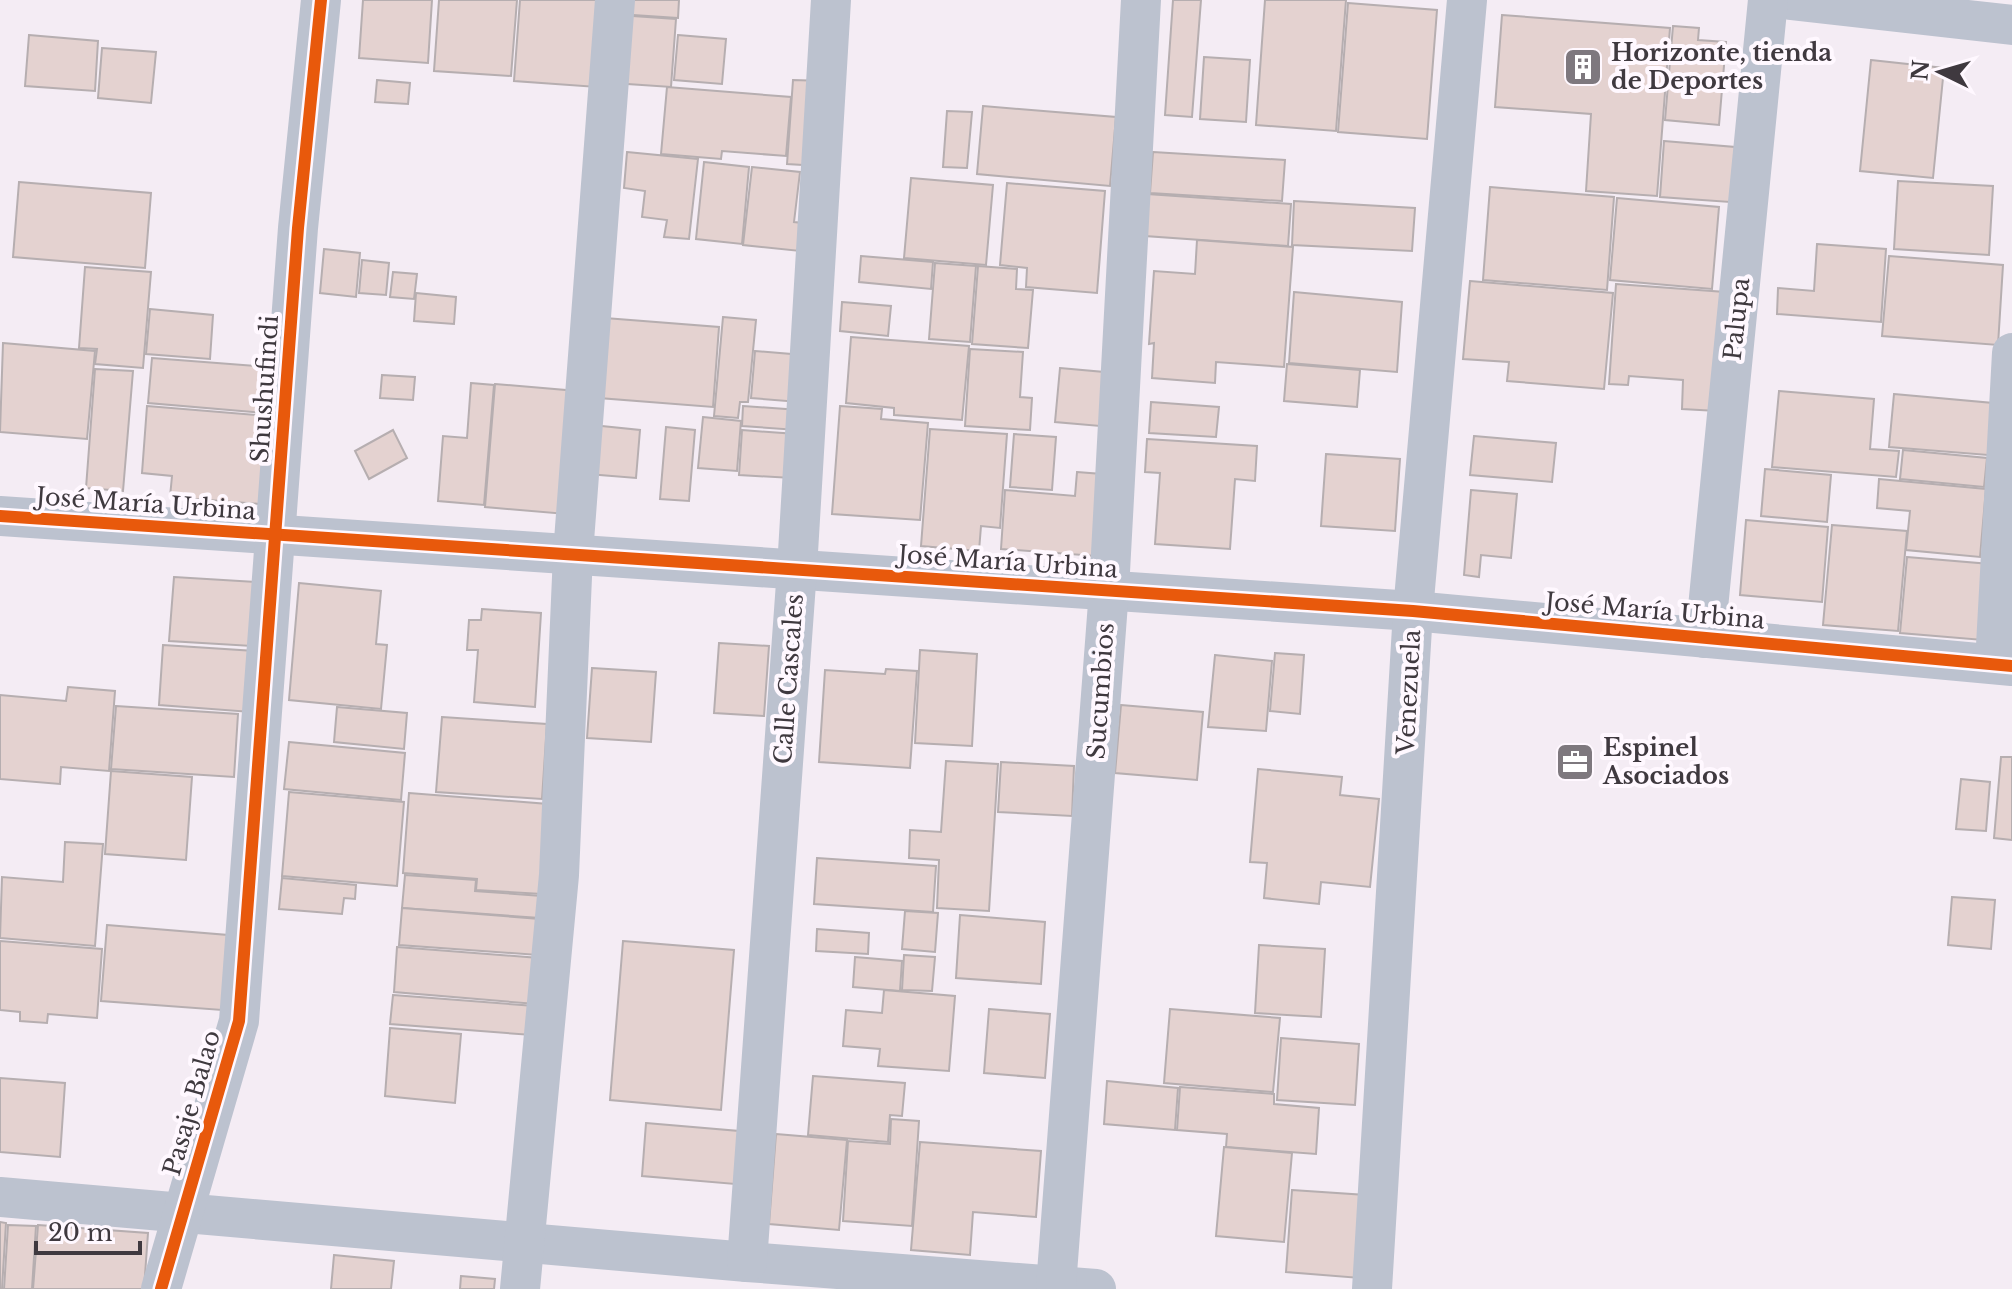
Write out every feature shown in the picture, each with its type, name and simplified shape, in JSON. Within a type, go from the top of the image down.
[{"type":"street","name":"Shushufindi","points":[[239,1021],[298,228],[321,0]]},
{"type":"street","points":[[520,1289],[559,875],[573,554],[615,0]]},
{"type":"street","name":"Calle Cascales","points":[[747,1262],[797,569],[831,0]]},
{"type":"street","name":"Sucumbios","points":[[1056,1286],[1109,590],[1141,0]]},
{"type":"street","name":"Venezuela","points":[[1372,1289],[1413,611],[1467,0]]},
{"type":"street","name":"Palupa","points":[[1705,638],[1768,0]]},
{"type":"street","points":[[1790,0],[2012,25]]},
{"type":"street","points":[[2003,665],[2012,353]]},
{"type":"street","name":"José María Urbina","points":[[0,516],[1413,611],[2003,665]]},
{"type":"street","name":"Pasaje Balao","points":[[161,1289],[239,1021]]},
{"type":"street","points":[[0,1197],[524,1241],[958,1284],[1096,1289]]},
{"type":"building","points":[[363,0],[432,0],[428,63],[359,58]]},
{"type":"building","points":[[439,0],[517,0],[511,76],[434,71]]},
{"type":"building","points":[[520,0],[603,0],[597,87],[514,81]]},
{"type":"building","points":[[619,0],[679,0],[678,18],[618,14]]},
{"type":"building","points":[[1173,0],[1201,0],[1192,117],[1165,115]]},
{"type":"building","points":[[1265,0],[1346,0],[1336,131],[1256,125]]},
{"type":"building","points":[[1348,3],[1437,10],[1427,139],[1338,132]]},
{"type":"building","points":[[618,15],[676,19],[671,87],[613,83]]},
{"type":"building","name":"Horizonte, tienda de Deportes","points":[[1502,15],[1670,28],[1657,196],[1586,191],[1591,114],[1495,107]]},
{"type":"building","points":[[1673,26],[1699,28],[1698,40],[1726,42],[1719,125],[1665,120]]},
{"type":"building","points":[[29,35],[98,41],[95,91],[25,86]]},
{"type":"building","points":[[678,35],[726,39],[722,84],[674,80]]},
{"type":"building","points":[[102,48],[156,52],[151,103],[98,98]]},
{"type":"building","points":[[1204,57],[1250,60],[1246,122],[1200,119]]},
{"type":"building","points":[[1871,60],[1944,68],[1933,178],[1860,171]]},
{"type":"building","points":[[377,80],[410,83],[408,104],[375,102]]},
{"type":"building","points":[[793,80],[825,81],[819,166],[787,164]]},
{"type":"building","points":[[667,87],[791,97],[786,156],[722,151],[721,159],[661,154]]},
{"type":"building","points":[[983,106],[1116,117],[1110,186],[977,174]]},
{"type":"building","points":[[947,111],[972,112],[967,168],[943,167]]},
{"type":"building","points":[[1664,141],[1735,147],[1730,202],[1660,197]]},
{"type":"building","points":[[627,152],[698,159],[689,239],[664,237],[667,220],[642,217],[645,191],[624,188]]},
{"type":"building","points":[[1153,152],[1285,160],[1282,201],[1150,193]]},
{"type":"building","points":[[704,162],[749,167],[742,244],[696,239]]},
{"type":"building","points":[[752,167],[800,172],[794,222],[803,223],[800,251],[743,245]]},
{"type":"building","points":[[911,178],[993,185],[986,265],[904,258]]},
{"type":"building","points":[[1898,181],[1993,186],[1989,255],[1894,249]]},
{"type":"building","points":[[19,182],[151,193],[145,268],[13,257]]},
{"type":"building","points":[[1007,183],[1105,191],[1097,293],[1026,287],[1027,268],[1000,265]]},
{"type":"building","points":[[1490,187],[1614,197],[1607,290],[1483,280]]},
{"type":"building","points":[[1147,194],[1291,204],[1288,246],[1145,236]]},
{"type":"building","points":[[1617,198],[1719,207],[1712,289],[1610,280]]},
{"type":"building","points":[[1294,201],[1415,208],[1412,251],[1292,245]]},
{"type":"building","points":[[1197,240],[1293,247],[1284,367],[1216,362],[1215,383],[1152,378],[1154,343],[1149,344],[1154,271],[1195,274]]},
{"type":"building","points":[[1817,244],[1886,249],[1881,322],[1777,314],[1778,288],[1814,291]]},
{"type":"building","points":[[324,249],[360,253],[356,297],[320,293]]},
{"type":"building","points":[[861,256],[933,262],[931,289],[859,282]]},
{"type":"building","points":[[1889,256],[2003,265],[1998,345],[1882,336]]},
{"type":"building","points":[[362,260],[389,263],[386,295],[359,293]]},
{"type":"building","points":[[935,263],[976,266],[970,342],[929,339]]},
{"type":"building","points":[[978,266],[1017,269],[1016,289],[1033,290],[1028,348],[972,344]]},
{"type":"building","points":[[85,267],[151,272],[143,368],[95,364],[97,349],[79,348]]},
{"type":"building","points":[[393,272],[417,274],[414,299],[390,297]]},
{"type":"building","points":[[1470,281],[1613,293],[1604,389],[1507,381],[1509,362],[1463,359]]},
{"type":"building","points":[[1616,284],[1725,292],[1717,411],[1682,409],[1683,380],[1629,376],[1628,385],[1609,384]]},
{"type":"building","points":[[1294,292],[1402,302],[1397,372],[1289,363]]},
{"type":"building","points":[[416,293],[456,297],[454,324],[414,321]]},
{"type":"building","points":[[842,302],[891,306],[888,336],[840,331]]},
{"type":"building","points":[[150,309],[213,315],[210,359],[146,354]]},
{"type":"building","points":[[723,317],[756,320],[748,402],[740,402],[738,418],[714,416]]},
{"type":"building","points":[[605,318],[719,327],[713,407],[599,398]]},
{"type":"building","points":[[851,337],[969,346],[962,420],[894,415],[894,408],[846,403]]},
{"type":"building","points":[[3,343],[95,351],[87,439],[0,432]]},
{"type":"building","points":[[970,349],[1023,352],[1020,397],[1032,398],[1030,430],[965,426]]},
{"type":"building","points":[[755,351],[803,355],[799,402],[751,398]]},
{"type":"building","points":[[152,358],[270,367],[266,413],[148,403]]},
{"type":"building","points":[[1287,364],[1360,370],[1357,407],[1284,401]]},
{"type":"building","points":[[1060,368],[1104,372],[1100,426],[1055,422]]},
{"type":"building","points":[[95,369],[133,371],[123,491],[86,488]]},
{"type":"building","points":[[382,375],[415,377],[413,400],[380,398]]},
{"type":"building","points":[[471,383],[494,385],[484,505],[438,501],[443,436],[467,438]]},
{"type":"building","points":[[495,384],[577,391],[566,514],[485,507]]},
{"type":"building","points":[[1779,391],[1874,399],[1870,449],[1899,451],[1896,477],[1772,467]]},
{"type":"building","points":[[1894,394],[1993,403],[1988,455],[1889,447]]},
{"type":"building","points":[[1151,402],[1219,407],[1216,437],[1149,433]]},
{"type":"building","points":[[147,406],[279,417],[272,505],[170,497],[172,476],[142,473]]},
{"type":"building","points":[[743,406],[799,410],[797,430],[742,426]]},
{"type":"building","points":[[840,406],[882,409],[881,419],[928,423],[920,520],[832,514]]},
{"type":"building","points":[[703,417],[741,421],[737,471],[698,468]]},
{"type":"building","points":[[592,425],[640,430],[636,478],[588,474]]},
{"type":"building","points":[[666,427],[695,430],[689,501],[660,499]]},
{"type":"building","points":[[930,429],[1007,434],[1000,528],[981,526],[979,551],[921,546]]},
{"type":"building","points":[[393,430],[407,458],[369,479],[355,451]]},
{"type":"building","points":[[742,430],[796,434],[792,478],[739,475]]},
{"type":"building","points":[[1014,434],[1056,437],[1052,490],[1010,487]]},
{"type":"building","points":[[1474,436],[1556,443],[1552,482],[1470,475]]},
{"type":"building","points":[[1147,439],[1257,446],[1255,481],[1235,479],[1230,549],[1155,544],[1160,473],[1145,472]]},
{"type":"building","points":[[1903,450],[1987,458],[1984,487],[1900,479]]},
{"type":"building","points":[[1326,454],[1400,459],[1395,531],[1321,526]]},
{"type":"building","points":[[1765,469],[1831,475],[1827,522],[1761,516]]},
{"type":"building","points":[[1077,472],[1102,474],[1096,556],[1001,549],[1005,490],[1075,496]]},
{"type":"building","points":[[1879,479],[1986,489],[1980,557],[1906,550],[1910,511],[1877,508]]},
{"type":"building","points":[[1471,490],[1517,494],[1511,558],[1481,555],[1479,577],[1464,575]]},
{"type":"building","points":[[1746,520],[1828,527],[1822,602],[1740,595]]},
{"type":"building","points":[[1832,525],[1907,531],[1898,631],[1823,625]]},
{"type":"building","points":[[1907,557],[1990,564],[1983,640],[1900,633]]},
{"type":"building","points":[[174,577],[256,582],[252,646],[169,641]]},
{"type":"building","points":[[299,583],[381,591],[376,644],[387,645],[381,709],[289,700]]},
{"type":"building","points":[[482,609],[541,613],[535,707],[474,702],[478,650],[467,650],[469,620],[481,620]]},
{"type":"building","points":[[719,643],[769,646],[764,716],[714,713]]},
{"type":"building","points":[[163,645],[255,651],[251,712],[159,705]]},
{"type":"building","points":[[920,650],[977,654],[972,746],[915,743]]},
{"type":"building","points":[[1275,653],[1304,655],[1300,714],[1270,711]]},
{"type":"building","points":[[1215,655],[1272,661],[1266,731],[1208,727]]},
{"type":"building","points":[[592,668],[656,672],[651,742],[587,738]]},
{"type":"building","points":[[886,669],[917,671],[910,768],[819,762],[825,670],[885,674]]},
{"type":"building","points":[[68,687],[115,691],[109,771],[61,767],[60,784],[0,779],[0,695],[66,701]]},
{"type":"building","points":[[1121,705],[1203,712],[1197,780],[1115,773]]},
{"type":"building","points":[[116,706],[238,714],[234,777],[111,769]]},
{"type":"building","points":[[337,707],[407,713],[404,749],[334,742]]},
{"type":"building","points":[[442,717],[547,724],[542,799],[436,792]]},
{"type":"building","points":[[289,742],[405,753],[401,800],[284,789]]},
{"type":"building","points":[[2001,757],[2012,757],[2012,840],[1994,838]]},
{"type":"building","points":[[946,761],[998,764],[989,911],[937,908],[939,860],[909,858],[910,830],[941,832]]},
{"type":"building","points":[[1001,762],[1074,766],[1072,816],[998,812]]},
{"type":"building","points":[[1258,769],[1342,777],[1340,795],[1379,799],[1370,887],[1321,882],[1319,904],[1264,898],[1267,863],[1250,862]]},
{"type":"building","points":[[111,771],[192,777],[186,860],[105,854]]},
{"type":"building","points":[[1961,779],[1990,782],[1986,831],[1956,829]]},
{"type":"building","points":[[289,792],[404,802],[397,886],[282,876]]},
{"type":"building","points":[[409,793],[548,804],[542,894],[476,890],[477,879],[403,873]]},
{"type":"building","points":[[65,842],[103,844],[95,946],[0,938],[2,877],[63,882]]},
{"type":"building","points":[[817,858],[936,866],[933,912],[814,904]]},
{"type":"building","points":[[405,875],[476,880],[475,891],[542,896],[540,918],[402,908]]},
{"type":"building","points":[[282,878],[356,885],[355,899],[344,898],[342,914],[279,909]]},
{"type":"building","points":[[1952,897],[1995,900],[1991,949],[1948,945]]},
{"type":"building","points":[[402,908],[540,919],[538,955],[399,945]]},
{"type":"building","points":[[905,911],[938,913],[935,952],[902,949]]},
{"type":"building","points":[[960,915],[1045,922],[1041,984],[956,978]]},
{"type":"building","points":[[107,925],[228,935],[222,1010],[101,1001]]},
{"type":"building","points":[[817,929],[869,933],[868,954],[816,951]]},
{"type":"building","points":[[0,941],[102,949],[97,1018],[48,1014],[47,1023],[20,1021],[20,1012],[0,1010]]},
{"type":"building","points":[[623,941],[734,950],[721,1110],[610,1100]]},
{"type":"building","points":[[1259,945],[1325,949],[1321,1017],[1255,1013]]},
{"type":"building","points":[[397,947],[539,958],[536,1004],[394,992]]},
{"type":"building","points":[[904,955],[935,957],[932,991],[902,990]]},
{"type":"building","points":[[855,957],[902,961],[900,991],[853,987]]},
{"type":"building","points":[[884,990],[955,996],[949,1071],[878,1066],[880,1049],[843,1046],[846,1010],[882,1013]]},
{"type":"building","points":[[393,995],[535,1006],[532,1035],[390,1024]]},
{"type":"building","points":[[989,1009],[1050,1014],[1045,1078],[984,1073]]},
{"type":"building","points":[[1170,1009],[1280,1018],[1273,1092],[1164,1083]]},
{"type":"building","points":[[390,1028],[461,1034],[455,1103],[385,1096]]},
{"type":"building","points":[[1281,1038],[1359,1044],[1355,1105],[1277,1100]]},
{"type":"building","points":[[813,1076],[905,1083],[902,1116],[890,1115],[888,1142],[808,1135]]},
{"type":"building","points":[[0,1078],[65,1083],[60,1157],[0,1152]]},
{"type":"building","points":[[1107,1081],[1178,1088],[1175,1130],[1104,1124]]},
{"type":"building","points":[[1180,1087],[1274,1094],[1274,1104],[1319,1108],[1316,1154],[1226,1147],[1227,1134],[1177,1130]]},
{"type":"building","points":[[891,1119],[919,1121],[912,1226],[843,1221],[848,1141],[890,1144]]},
{"type":"building","points":[[646,1123],[739,1131],[735,1184],[642,1176]]},
{"type":"building","points":[[776,1134],[847,1140],[839,1230],[769,1224]]},
{"type":"building","points":[[920,1142],[1041,1151],[1036,1217],[973,1212],[970,1255],[911,1250]]},
{"type":"building","points":[[1224,1147],[1292,1153],[1284,1242],[1216,1236]]},
{"type":"building","points":[[1292,1190],[1366,1195],[1360,1278],[1286,1272]]},
{"type":"building","points":[[0,1222],[6,1223],[2,1289],[0,1289]]},
{"type":"building","points":[[8,1225],[36,1226],[32,1289],[4,1289]]},
{"type":"building","points":[[38,1225],[148,1233],[144,1289],[33,1289]]},
{"type":"building","points":[[334,1255],[394,1261],[391,1289],[331,1289]]},
{"type":"building","points":[[461,1276],[495,1279],[494,1289],[460,1289]]},
{"type":"cycle path","points":[[161,1289],[239,1021],[298,228],[321,0]]},
{"type":"cycle path","points":[[0,516],[1413,611],[2012,666]]},
{"type":"place","name":"Horizonte, tienda de Deportes","points":[[1583,67]]},
{"type":"place","name":"Espinel Asociados","points":[[1575,762]]}]
